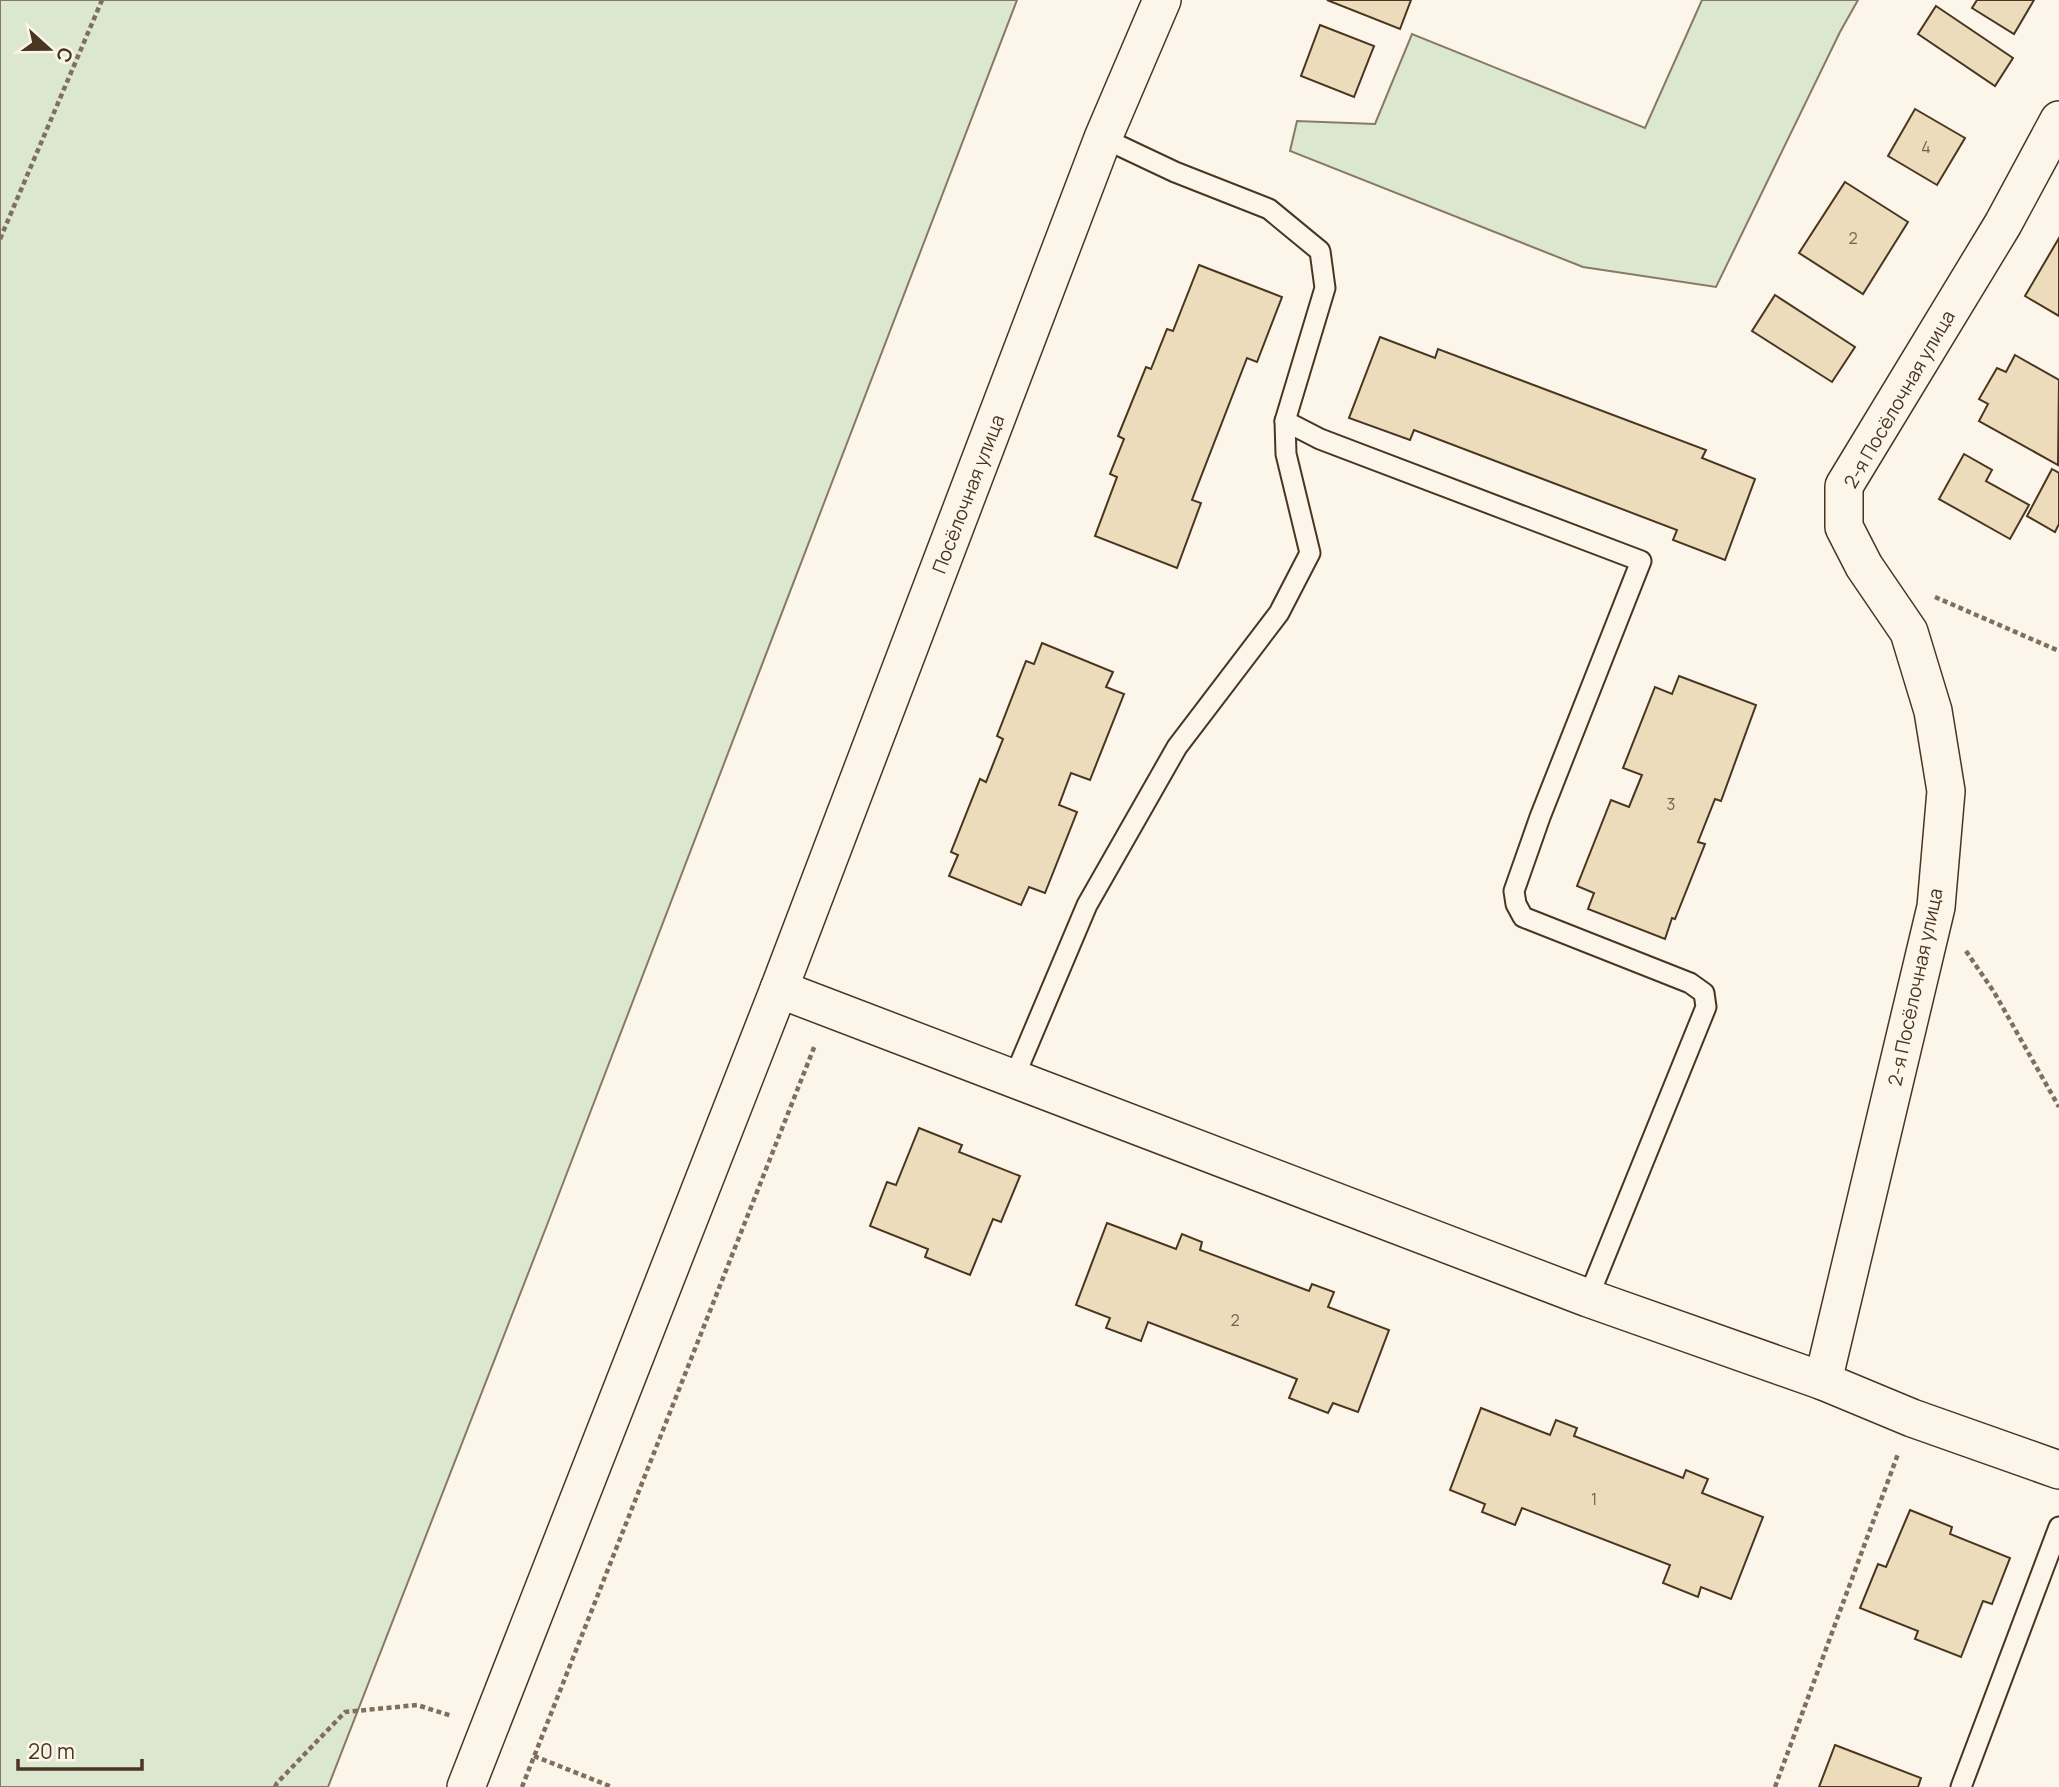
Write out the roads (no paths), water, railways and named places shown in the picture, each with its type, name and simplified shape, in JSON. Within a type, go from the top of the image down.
[{"type":"street","name":"Посёлочная улица","points":[[466,1787],[779,989],[1103,138],[1162,0]]},
{"type":"street","name":"2-я Посёлочная улица","points":[[1823,1381],[1936,907],[1946,791],[1933,711],[1909,632],[1864,566],[1844,527],[1844,486],[2003,225],[2059,120]]},
{"type":"street","points":[[779,989],[1588,1298],[1823,1381],[1912,1418],[2059,1470]]},
{"type":"lane","points":[[1013,1080],[1087,905],[1177,747],[1279,613],[1310,553],[1286,454],[1285,421],[1325,288],[1320,251],[1269,209],[1175,172],[1103,138]]},
{"type":"lane","points":[[1285,421],[1320,439],[1641,561],[1540,817],[1514,891],[1516,904],[1523,917],[1690,983],[1704,993],[1706,1007],[1588,1298]]},
{"type":"lane","points":[[1961,1787],[2059,1527]]}]
